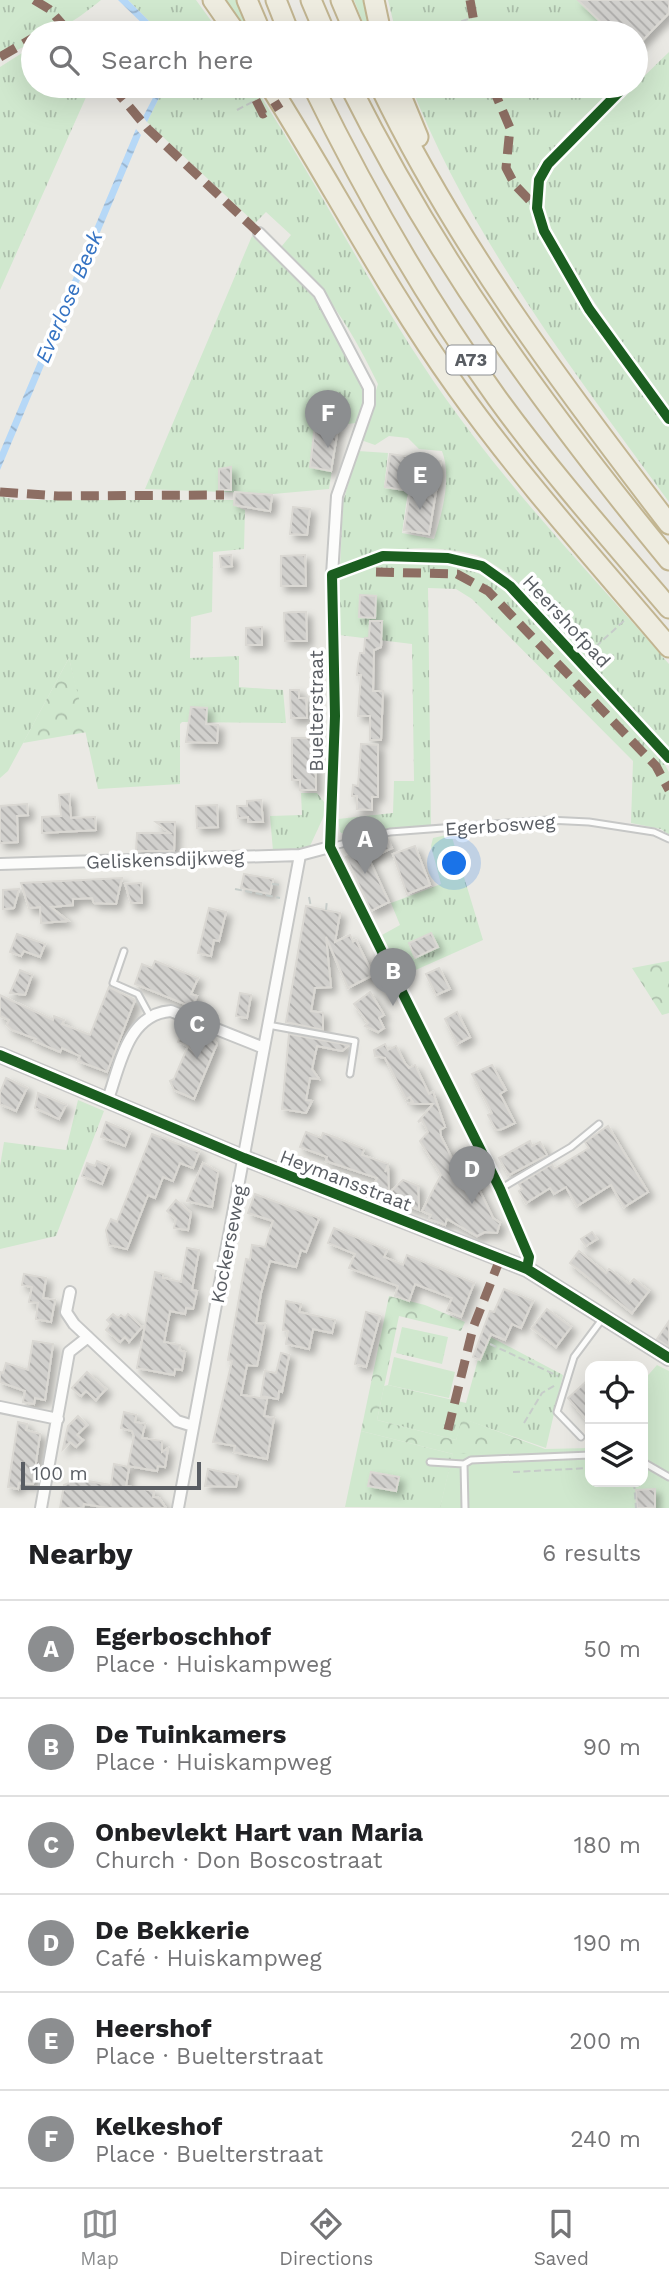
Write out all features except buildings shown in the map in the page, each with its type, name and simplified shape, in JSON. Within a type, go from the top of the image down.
[{"type":"highway","points":[[213,0],[228,21]]},
{"type":"highway","points":[[247,0],[256,21]]},
{"type":"highway","points":[[276,0],[284,21]]},
{"type":"highway","points":[[311,0],[320,21]]},
{"type":"highway","points":[[341,0],[350,21]]},
{"type":"highway","points":[[374,0],[378,21]]},
{"type":"highway","name":"A73","points":[[278,98],[331,183],[387,283],[457,388],[522,472],[669,647]]},
{"type":"highway","name":"A73","points":[[290,98],[331,183]]},
{"type":"highway","name":"A73","points":[[319,98],[388,231],[480,373],[577,499],[669,608]]},
{"type":"highway","name":"A73","points":[[356,98],[383,152],[454,274],[583,455],[669,560]]},
{"type":"highway","points":[[386,98],[449,217],[564,384],[669,524]]},
{"type":"highway","points":[[402,98],[418,138],[476,257]]},
{"type":"street","name":"Buelterstraat","points":[[259,233],[319,293],[369,388],[369,404],[337,496],[332,575],[335,721],[330,847]]},
{"type":"street","name":"Geliskensdijkweg","points":[[0,864],[300,855],[330,847]]},
{"type":"street","points":[[330,847],[500,1189],[529,1257],[527,1269]]},
{"type":"street","name":"Kockerseweg","points":[[178,1508],[300,855]]},
{"type":"street","points":[[107,1102],[133,1034],[142,1020],[150,1016],[171,1011],[264,1048]]},
{"type":"street","name":"Heymansstraat","points":[[0,1055],[244,1158],[527,1269],[669,1357]]},
{"type":"street","points":[[70,1292],[66,1312],[74,1324],[177,1421],[193,1426]]},
{"type":"street","points":[[41,1508],[69,1352],[88,1337]]},
{"type":"street","points":[[0,1407],[58,1419]]},
{"type":"lane","name":"Egerbosweg","points":[[330,847],[390,832],[548,820],[589,822],[654,832],[669,839]]},
{"type":"lane","points":[[124,951],[113,983],[138,994],[150,1016]]},
{"type":"lane","points":[[268,1025],[355,1041],[350,1074]]},
{"type":"lane","points":[[500,1189],[571,1147],[599,1124]]},
{"type":"lane","points":[[581,1437],[557,1412],[574,1357],[603,1318]]},
{"type":"lane","points":[[430,1462],[464,1464],[471,1460],[585,1455]]},
{"type":"lane","points":[[464,1464],[465,1508]]},
{"type":"lane","points":[[648,1465],[669,1477]]},
{"type":"path","points":[[462,21],[472,18]]},
{"type":"path","points":[[237,110],[256,100]]},
{"type":"path","points":[[580,661],[627,618]]},
{"type":"path","points":[[235,890],[292,900]]},
{"type":"path","points":[[309,897],[311,907]]},
{"type":"path","points":[[326,910],[327,900]]},
{"type":"path","points":[[490,1344],[565,1381]]},
{"type":"path","points":[[524,1423],[547,1388],[565,1381]]},
{"type":"path","points":[[513,1472],[585,1468]]},
{"type":"path","points":[[634,1487],[636,1508]]},
{"type":"green space","points":[[0,0],[101,0],[72,21],[21,21],[21,48],[0,59]]},
{"type":"green space","points":[[128,0],[196,0],[211,21],[149,21]]},
{"type":"green space","points":[[216,0],[236,0],[245,21],[231,21]]},
{"type":"green space","points":[[354,0],[365,0],[369,21],[362,21]]},
{"type":"green space","points":[[388,0],[578,0],[600,21],[393,21]]},
{"type":"green space","points":[[669,52],[669,502],[526,302],[463,197],[416,98],[603,98],[570,130],[543,164],[534,182],[531,202],[533,223],[591,319],[659,412],[668,405],[605,318],[549,232],[541,211],[540,197],[545,179],[556,162],[622,98],[648,98],[648,72]]},
{"type":"green space","points":[[21,54],[21,98],[86,98],[0,290],[0,67]]},
{"type":"green space","points":[[159,98],[262,98],[395,322],[446,399],[498,468],[669,664],[669,751],[510,575],[484,559],[459,551],[406,549],[372,555],[340,567],[343,502],[358,451],[388,453],[384,488],[408,491],[402,533],[434,539],[446,484],[442,451],[419,449],[408,438],[389,436],[375,445],[361,440],[378,384],[358,346],[324,293],[281,247],[291,235],[266,212],[255,223],[147,122]]},
{"type":"green space","points":[[252,236],[300,281],[327,314],[364,390],[363,409],[356,423],[339,425],[329,489],[273,494],[145,489]]},
{"type":"green space","points":[[0,496],[16,500],[234,500],[237,507],[245,510],[244,549],[213,552],[212,612],[191,617],[190,658],[239,656],[239,687],[283,690],[286,723],[182,722],[180,784],[98,789],[69,658],[8,771],[0,778]]},
{"type":"green space","points":[[372,563],[456,566],[487,577],[503,587],[665,765],[669,772],[669,835],[661,829],[631,823],[633,761],[472,599],[456,589],[428,588],[431,825],[356,835],[340,832],[338,819],[393,813],[394,781],[414,781],[412,644],[339,635],[340,580]]},
{"type":"green space","points":[[69,658],[87,732],[23,743]]},
{"type":"green space","points":[[301,793],[317,793],[328,807],[310,846],[295,851],[273,851],[270,816],[302,815]]},
{"type":"green space","points":[[451,834],[483,940],[400,977],[382,935],[400,925],[391,903],[441,884],[431,846],[433,838]]},
{"type":"green space","points":[[669,961],[669,1013],[662,1015],[632,968]]},
{"type":"green space","points":[[78,1100],[104,1111],[56,1236],[0,1249],[0,1166],[4,1142],[66,1150]]},
{"type":"green space","points":[[389,1296],[425,1305],[465,1322],[461,1331],[399,1316],[377,1420],[456,1440],[462,1418],[545,1449],[585,1448],[585,1451],[478,1508],[440,1508],[453,1454],[361,1431]]},
{"type":"green space","points":[[402,1327],[448,1337],[442,1364],[396,1353]]},
{"type":"green space","points":[[485,1334],[563,1375],[546,1448],[463,1419],[456,1440],[377,1420],[384,1386],[388,1385],[466,1403]]},
{"type":"green space","points":[[394,1357],[455,1372],[449,1398],[388,1385]]},
{"type":"green space","points":[[657,1365],[669,1371],[669,1508],[440,1508],[453,1454],[585,1448],[585,1487],[648,1487],[648,1375]]},
{"type":"green space","points":[[361,1431],[453,1454],[440,1508],[345,1507]]},
{"type":"water","points":[[118,0],[128,0],[149,21],[140,21]]},
{"type":"water","points":[[153,98],[159,98],[147,122],[143,117]]},
{"type":"water","name":"Everlose Beek","points":[[136,129],[141,135],[0,470],[0,452]]},
{"type":"marked path","points":[[34,0],[49,9],[60,21]]},
{"type":"marked path","points":[[470,0],[474,21]]},
{"type":"marked path","points":[[0,57],[21,45]]},
{"type":"marked path","points":[[122,98],[148,129],[259,233]]},
{"type":"marked path","points":[[497,98],[510,128],[506,168],[515,185],[537,208]]},
{"type":"marked path","points":[[256,100],[263,114],[281,103]]},
{"type":"marked path","points":[[0,492],[58,496],[224,495]]},
{"type":"marked path","points":[[376,572],[457,574],[488,591],[656,766],[669,790]]},
{"type":"marked path","points":[[448,1430],[473,1328],[500,1259]]},
{"type":"cycle path","points":[[613,98],[548,164],[539,180],[537,208],[544,231],[589,309],[669,419]]},
{"type":"cycle path","name":"Heershofpad","points":[[527,1269],[529,1257],[500,1189],[330,847],[335,716],[332,575],[383,556],[448,558],[482,566],[510,586],[669,758]]},
{"type":"cycle path","points":[[0,1055],[244,1158],[527,1269],[669,1358]]},
{"type":"place","name":"Kelkeshof","points":[[328,448]]},
{"type":"place","name":"Heershof","points":[[420,510]]},
{"type":"place","name":"Egerboschhof","points":[[365,874]]},
{"type":"place","name":"De Tuinkamers","points":[[393,1006]]},
{"type":"place","name":"Onbevlekt Hart van Maria","points":[[197,1059]]},
{"type":"place","name":"De Bekkerie","points":[[472,1204]]}]
